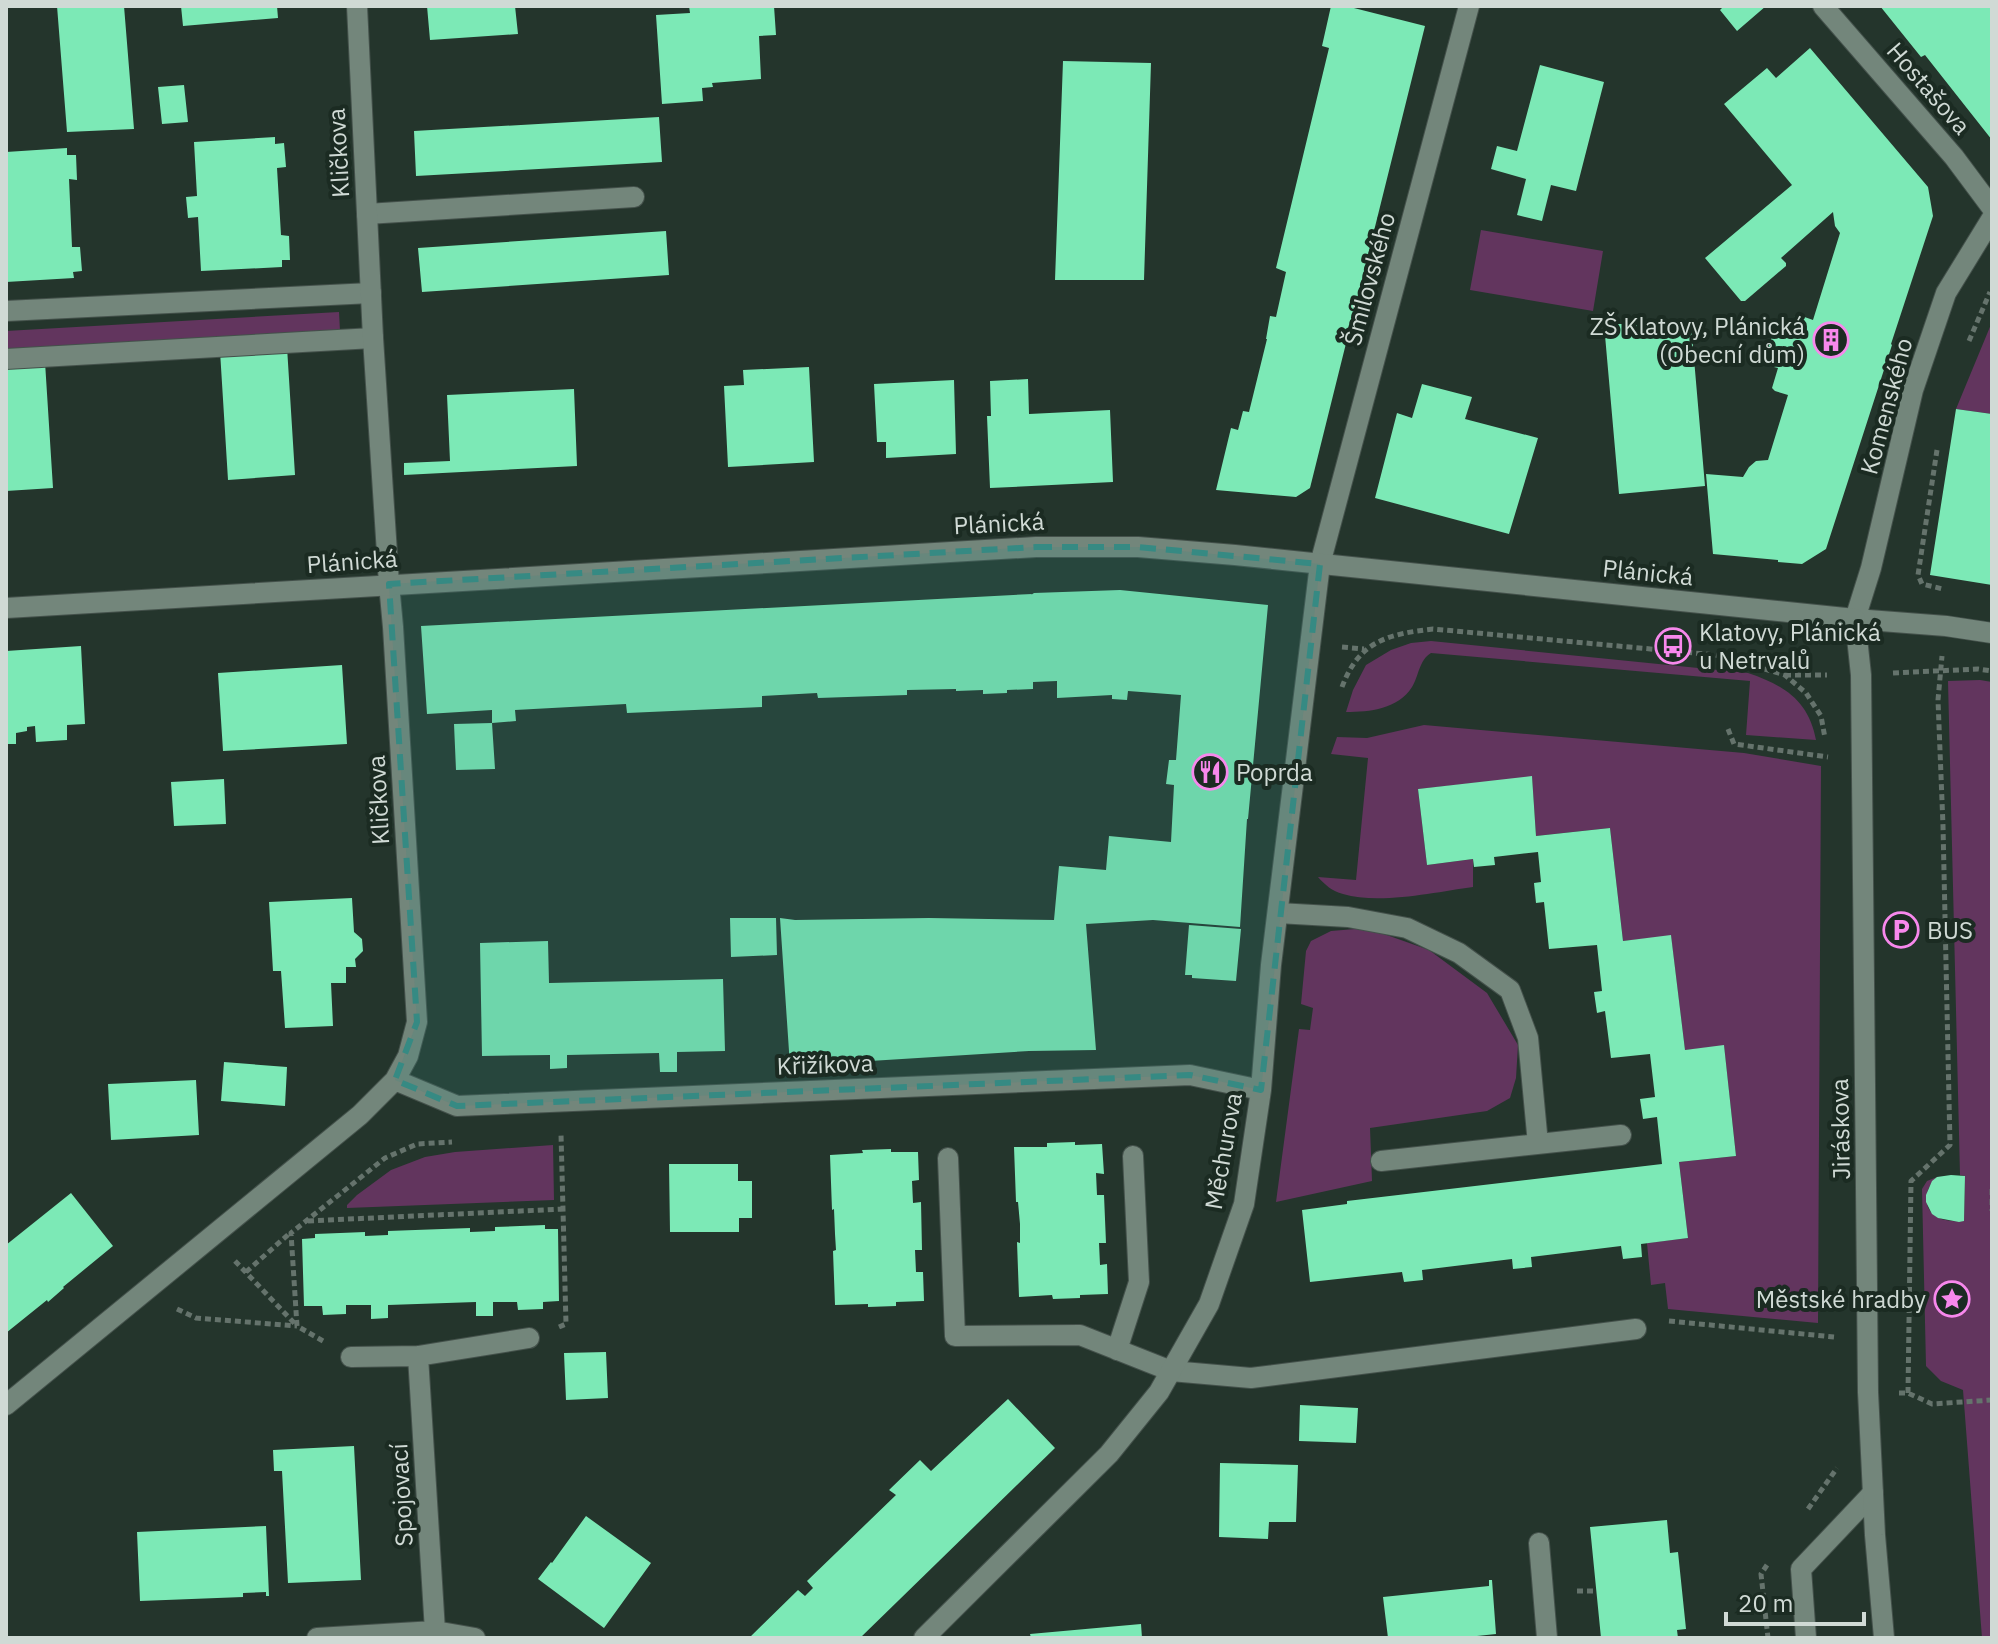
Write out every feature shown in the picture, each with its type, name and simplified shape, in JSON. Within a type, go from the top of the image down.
[{"type":"street","name":"Kličkova","points":[[6,1405],[360,1115],[395,1080],[408,1056],[417,1022],[373,338],[357,6]]},
{"type":"street","name":"Šmilovského","points":[[1320,564],[1469,6]]},
{"type":"street","name":"Hostašova","points":[[1823,6],[1954,157],[1992,208]]},
{"type":"street","points":[[367,214],[634,197]]},
{"type":"street","name":"Komenského","points":[[1855,619],[1871,568],[1913,390],[1946,293],[1992,218]]},
{"type":"street","points":[[6,311],[371,293]]},
{"type":"street","points":[[6,359],[373,338]]},
{"type":"street","name":"Plánická","points":[[6,608],[1036,547],[1138,547],[1992,633]]},
{"type":"street","name":"Měchurova","points":[[924,1638],[1109,1454],[1159,1392],[1209,1304],[1244,1204],[1261,1090],[1271,965],[1320,564]]},
{"type":"street","name":"Jiráskova","points":[[1855,619],[1861,675],[1868,1392],[1884,1638]]},
{"type":"street","points":[[1278,913],[1348,917],[1407,928],[1459,953],[1510,990],[1528,1038],[1538,1144]]},
{"type":"street","name":"Křižíkova","points":[[395,1080],[457,1106],[1190,1075],[1261,1090]]},
{"type":"street","points":[[1381,1161],[1621,1135]]},
{"type":"street","points":[[1117,1350],[1139,1282],[1133,1156]]},
{"type":"street","points":[[948,1158],[955,1336],[1080,1335],[1171,1371],[1251,1378],[1636,1329]]},
{"type":"street","points":[[351,1357],[418,1356],[529,1338]]},
{"type":"street","name":"Spojovací","points":[[418,1356],[435,1631]]},
{"type":"street","points":[[1806,1638],[1801,1569],[1873,1493]]},
{"type":"street","points":[[1539,1543],[1547,1638]]},
{"type":"street","points":[[317,1638],[435,1631],[475,1638]]},
{"type":"path","points":[[1967,345],[1992,287]]},
{"type":"path","points":[[1908,1393],[1911,1181],[1950,1145],[1938,700],[1951,590],[1922,584],[1918,575],[1938,443]]},
{"type":"path","points":[[1339,694],[1348,670],[1365,649],[1381,639],[1402,632],[1433,629],[1716,655],[1785,675],[1992,671]]},
{"type":"path","points":[[1785,675],[1806,693],[1821,716],[1830,770]]},
{"type":"path","points":[[1728,729],[1734,744],[1830,757]]},
{"type":"path","points":[[529,1338],[566,1324],[561,1141]]},
{"type":"path","points":[[246,1272],[385,1158],[417,1144],[459,1142]]},
{"type":"path","points":[[1992,1189],[1992,1211]]},
{"type":"path","points":[[306,1221],[563,1209]]},
{"type":"path","points":[[291,1233],[297,1326]]},
{"type":"path","points":[[233,1258],[297,1326],[351,1357]]},
{"type":"path","points":[[174,1307],[196,1318],[297,1326]]},
{"type":"path","points":[[1670,1320],[1839,1338]]},
{"type":"path","points":[[1868,1392],[1908,1393],[1932,1404],[1992,1400]]},
{"type":"highlighted area","points":[[1036,547],[1138,547],[1320,564],[1261,1090],[1190,1075],[457,1106],[395,1080],[417,1022],[389,584]]},
{"type":"shaded area","points":[[1481,230],[1603,251],[1593,311],[1470,290]]},
{"type":"shaded area","points":[[339,312],[340,331],[6,350],[6,331]]},
{"type":"shaded area","points":[[1992,322],[1992,414],[1956,409]]},
{"type":"shaded area","points":[[1431,641],[1748,673],[1773,683],[1793,696],[1813,726],[1816,740],[1746,735],[1750,681],[1431,653],[1422,664],[1412,687],[1399,700],[1374,710],[1346,712],[1366,665],[1391,650],[1411,643]]},
{"type":"shaded area","points":[[1948,681],[1992,682],[1992,1638],[1982,1638],[1963,1390],[1941,1381],[1926,1366],[1922,1189],[1927,1181],[1937,1177],[1926,1197],[1932,1213],[1950,1221],[1964,1221],[1965,1176],[1960,1175]]},
{"type":"shaded area","points":[[1424,725],[1744,753],[1821,766],[1818,1323],[1668,1309],[1665,1283],[1651,1285],[1647,1243],[1688,1238],[1679,1162],[1736,1156],[1724,1046],[1685,1050],[1671,936],[1623,941],[1610,828],[1536,836],[1532,777],[1418,789],[1427,865],[1473,859],[1473,887],[1408,896],[1357,897],[1339,893],[1318,877],[1356,880],[1368,758],[1331,754],[1337,737],[1367,738]]},
{"type":"shaded area","points":[[1367,928],[1429,950],[1487,993],[1518,1045],[1516,1078],[1510,1098],[1487,1111],[1370,1128],[1372,1181],[1276,1202],[1299,1029],[1310,1030],[1313,1008],[1301,1004],[1306,951],[1311,941],[1331,931]]},
{"type":"shaded area","points":[[553,1145],[554,1200],[347,1208],[357,1195],[391,1170],[425,1157]]},
{"type":"building","points":[[57,6],[124,6],[134,129],[67,132]]},
{"type":"building","points":[[181,6],[277,6],[278,18],[183,26]]},
{"type":"building","points":[[427,6],[515,6],[518,34],[430,40]]},
{"type":"building","points":[[689,6],[774,6],[776,35],[759,36],[761,79],[712,83],[713,87],[702,88],[703,101],[662,104],[656,15],[690,13]]},
{"type":"building","points":[[1331,6],[1346,6],[1425,26],[1310,488],[1296,497],[1216,490],[1231,428],[1238,430],[1243,411],[1249,412],[1270,316],[1276,317],[1286,272],[1276,268],[1329,48],[1322,46]]},
{"type":"building","points":[[1724,6],[1766,6],[1737,31],[1720,10]]},
{"type":"building","points":[[1880,6],[1992,6],[1992,140],[1925,55],[1921,57]]},
{"type":"building","name":"ZŠ Klatovy, Plánická (Obecní dům)","points":[[1810,48],[1928,187],[1933,216],[1826,549],[1802,564],[1713,554],[1706,474],[1743,477],[1756,461],[1768,460],[1788,395],[1772,388],[1778,368],[1766,365],[1764,361],[1773,333],[1777,331],[1789,336],[1795,316],[1813,320],[1840,233],[1835,226],[1833,212],[1781,258],[1786,266],[1745,301],[1741,301],[1705,258],[1792,185],[1724,104],[1767,68],[1776,78]]},
{"type":"building","points":[[1063,61],[1151,63],[1144,280],[1055,280]]},
{"type":"building","points":[[1540,65],[1604,82],[1576,191],[1551,185],[1542,221],[1517,215],[1526,179],[1491,169],[1497,146],[1517,151]]},
{"type":"building","points":[[184,85],[188,122],[162,124],[158,87]]},
{"type":"building","points":[[659,117],[662,162],[416,176],[414,131]]},
{"type":"building","points":[[275,137],[275,144],[284,143],[286,167],[277,168],[281,235],[289,236],[290,260],[282,260],[282,267],[201,271],[198,217],[188,218],[186,197],[197,196],[194,142]]},
{"type":"building","points":[[67,148],[67,155],[76,155],[77,180],[69,179],[72,247],[80,247],[82,271],[73,272],[74,278],[6,282],[6,152]]},
{"type":"building","points":[[666,231],[669,275],[422,292],[418,248]]},
{"type":"building","points":[[1604,324],[1691,324],[1705,486],[1619,494]]},
{"type":"building","points":[[287,347],[295,475],[228,480],[220,351]]},
{"type":"building","points":[[45,362],[53,488],[6,491],[6,364]]},
{"type":"building","points":[[809,367],[814,462],[728,467],[724,386],[744,385],[743,370]]},
{"type":"building","points":[[1028,379],[1029,414],[1110,410],[1113,482],[990,488],[987,416],[991,416],[990,381]]},
{"type":"building","points":[[954,380],[956,454],[886,458],[886,442],[877,442],[874,384]]},
{"type":"building","points":[[1422,384],[1472,397],[1465,419],[1538,438],[1509,534],[1375,498],[1397,413],[1412,418]]},
{"type":"building","points":[[574,389],[577,466],[404,475],[404,463],[450,461],[447,395]]},
{"type":"building","points":[[1956,409],[1992,414],[1992,585],[1930,575]]},
{"type":"building","points":[[1120,590],[1268,605],[1240,927],[1153,920],[1086,924],[1096,1050],[1029,1051],[790,1066],[780,918],[1054,920],[1059,866],[1106,870],[1109,836],[1171,842],[1174,785],[1166,784],[1169,760],[1176,760],[1181,695],[1128,691],[1127,700],[1112,699],[1112,695],[1057,698],[1057,681],[1033,682],[1033,689],[1007,690],[1007,693],[983,694],[983,690],[956,689],[907,690],[907,695],[818,698],[817,693],[762,696],[762,707],[627,713],[626,704],[515,710],[516,721],[492,723],[492,710],[427,714],[421,626]]},
{"type":"building","points":[[81,646],[85,724],[67,725],[67,740],[36,742],[35,726],[27,727],[27,731],[16,733],[16,744],[6,744],[6,651]]},
{"type":"building","points":[[342,665],[347,744],[223,751],[218,673]]},
{"type":"building","points":[[492,723],[495,769],[456,770],[454,724]]},
{"type":"building","points":[[1532,776],[1536,836],[1610,828],[1623,941],[1671,935],[1685,1050],[1724,1045],[1736,1156],[1679,1162],[1688,1238],[1641,1244],[1642,1257],[1623,1259],[1621,1246],[1531,1257],[1532,1267],[1513,1269],[1512,1259],[1422,1270],[1423,1280],[1404,1282],[1402,1272],[1310,1282],[1302,1210],[1347,1204],[1347,1201],[1662,1164],[1657,1117],[1643,1119],[1640,1099],[1655,1097],[1650,1054],[1611,1058],[1605,1011],[1597,1013],[1594,992],[1602,991],[1597,945],[1549,949],[1544,902],[1536,903],[1534,883],[1541,882],[1538,852],[1494,857],[1495,865],[1474,867],[1473,859],[1427,865],[1418,789]]},
{"type":"building","points":[[224,779],[226,824],[174,826],[171,782]]},
{"type":"building","points":[[352,898],[354,932],[362,939],[363,951],[355,959],[356,967],[346,967],[346,983],[331,983],[333,1026],[285,1028],[281,971],[273,971],[269,902]]},
{"type":"building","points":[[730,918],[776,918],[777,955],[731,957]]},
{"type":"building","points":[[1189,925],[1241,929],[1236,981],[1185,975]]},
{"type":"building","points":[[548,941],[549,983],[723,979],[725,1051],[677,1052],[677,1072],[660,1072],[659,1053],[567,1055],[567,1068],[550,1069],[550,1055],[482,1056],[480,943]]},
{"type":"building","points":[[224,1062],[287,1067],[285,1106],[221,1101]]},
{"type":"building","points":[[196,1080],[199,1135],[111,1140],[108,1084]]},
{"type":"building","points":[[1075,1142],[1075,1145],[1102,1144],[1104,1174],[1096,1173],[1097,1195],[1104,1195],[1106,1243],[1099,1243],[1100,1265],[1107,1264],[1108,1294],[1053,1299],[1052,1295],[1019,1297],[1017,1242],[1020,1243],[1020,1224],[1014,1147],[1047,1147],[1047,1143]]},
{"type":"building","points":[[891,1149],[891,1152],[918,1152],[919,1180],[912,1181],[913,1203],[921,1202],[922,1250],[915,1250],[916,1272],[923,1272],[924,1301],[896,1302],[896,1306],[835,1305],[833,1251],[836,1250],[830,1155]]},
{"type":"building","points":[[669,1164],[738,1164],[738,1181],[752,1181],[752,1218],[739,1218],[739,1232],[670,1232]]},
{"type":"building","points":[[1951,1175],[1965,1176],[1964,1221],[1938,1218],[1926,1202],[1932,1181]]},
{"type":"building","points":[[71,1193],[113,1246],[48,1302],[6,1333],[6,1245]]},
{"type":"building","points":[[545,1225],[545,1229],[558,1229],[559,1301],[543,1302],[543,1309],[518,1310],[517,1302],[493,1302],[493,1316],[476,1316],[476,1302],[388,1305],[388,1318],[371,1319],[371,1305],[346,1305],[346,1314],[323,1315],[322,1306],[304,1306],[302,1239],[315,1238],[315,1234],[365,1232],[365,1236],[388,1235],[388,1231],[470,1228],[470,1232],[495,1231],[495,1227]]},
{"type":"building","points":[[606,1352],[608,1398],[566,1400],[564,1353]]},
{"type":"building","points":[[1008,1399],[1055,1448],[860,1638],[749,1638],[798,1590],[805,1596],[813,1588],[807,1581],[896,1495],[889,1490],[920,1460],[931,1471]]},
{"type":"building","points":[[1300,1405],[1358,1408],[1356,1443],[1299,1441]]},
{"type":"building","points":[[354,1446],[361,1580],[288,1583],[282,1471],[274,1471],[273,1450]]},
{"type":"building","points":[[1220,1463],[1298,1465],[1296,1522],[1269,1522],[1268,1539],[1219,1537]]},
{"type":"building","points":[[586,1516],[651,1563],[604,1628],[538,1579]]},
{"type":"building","points":[[1667,1520],[1670,1553],[1678,1552],[1686,1629],[1677,1630],[1678,1638],[1601,1638],[1590,1527]]},
{"type":"building","points":[[266,1526],[269,1596],[266,1592],[243,1593],[243,1597],[140,1601],[137,1532]]},
{"type":"building","points":[[1489,1580],[1492,1580],[1496,1634],[1458,1638],[1388,1638],[1383,1597],[1489,1586]]},
{"type":"building","points":[[1141,1624],[1142,1638],[1031,1638],[1030,1634]]},
{"type":"place","name":"ZŠ Klatovy, Plánická (Obecní dům)","points":[[1831,340]]},
{"type":"place","name":"Klatovy, Plánická u Netrvalů","points":[[1673,646]]},
{"type":"place","name":"Poprda","points":[[1210,772]]},
{"type":"place","name":"BUS","points":[[1901,930]]},
{"type":"place","name":"Městské hradby","points":[[1952,1299]]}]
